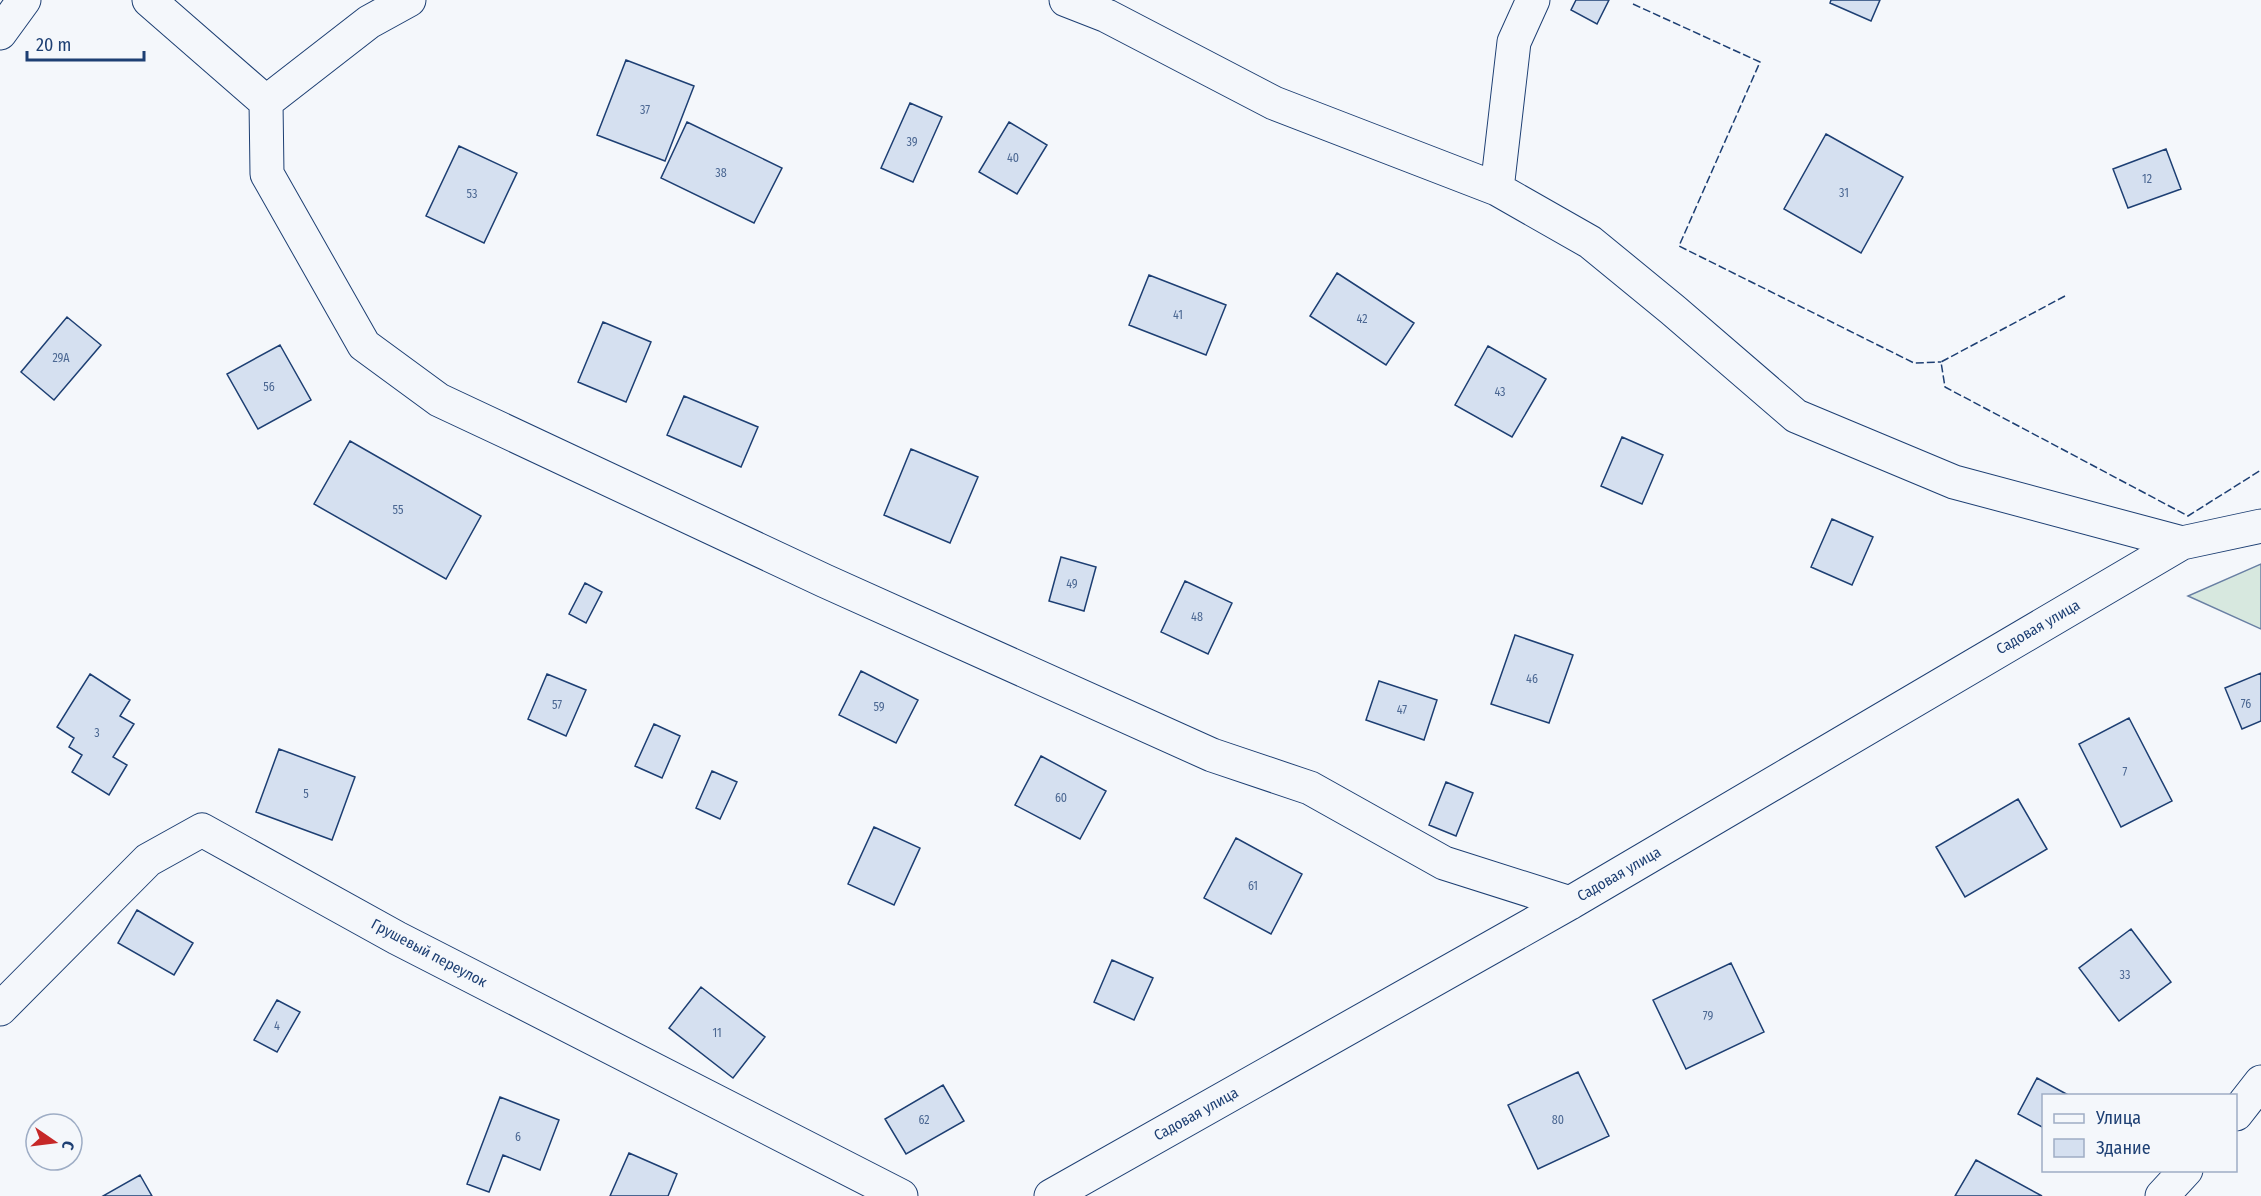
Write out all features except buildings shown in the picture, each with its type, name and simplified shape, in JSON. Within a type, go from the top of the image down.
[{"type":"street","points":[[0,33],[24,0]]},
{"type":"street","points":[[149,0],[266,102],[267,174],[364,345],[439,400],[825,581],[1212,754],[1310,788],[1444,863],[1570,903]]},
{"type":"street","points":[[266,102],[369,22],[409,0]]},
{"type":"street","points":[[1066,0],[1107,16],[1275,103],[1497,189],[1590,242],[1796,416],[1954,482],[2182,543],[2261,526]]},
{"type":"street","points":[[1497,189],[1514,42],[1533,0]]},
{"type":"street","name":"Садовая улица","points":[[1051,1196],[1570,903],[2182,543]]},
{"type":"street","name":"Грушевый переулок","points":[[0,1009],[148,860],[202,830],[397,938],[901,1196]]},
{"type":"street","points":[[2237,1112],[2261,1082]]},
{"type":"street","points":[[2162,1196],[2184,1172]]},
{"type":"shaded area","points":[[2261,564],[2261,629],[2188,596]]},
{"type":"fence","points":[[1633,4],[1760,62],[1679,246],[1914,363],[1941,362]]},
{"type":"fence","points":[[2065,296],[1941,362],[1945,387],[2188,516],[2261,470]]}]
